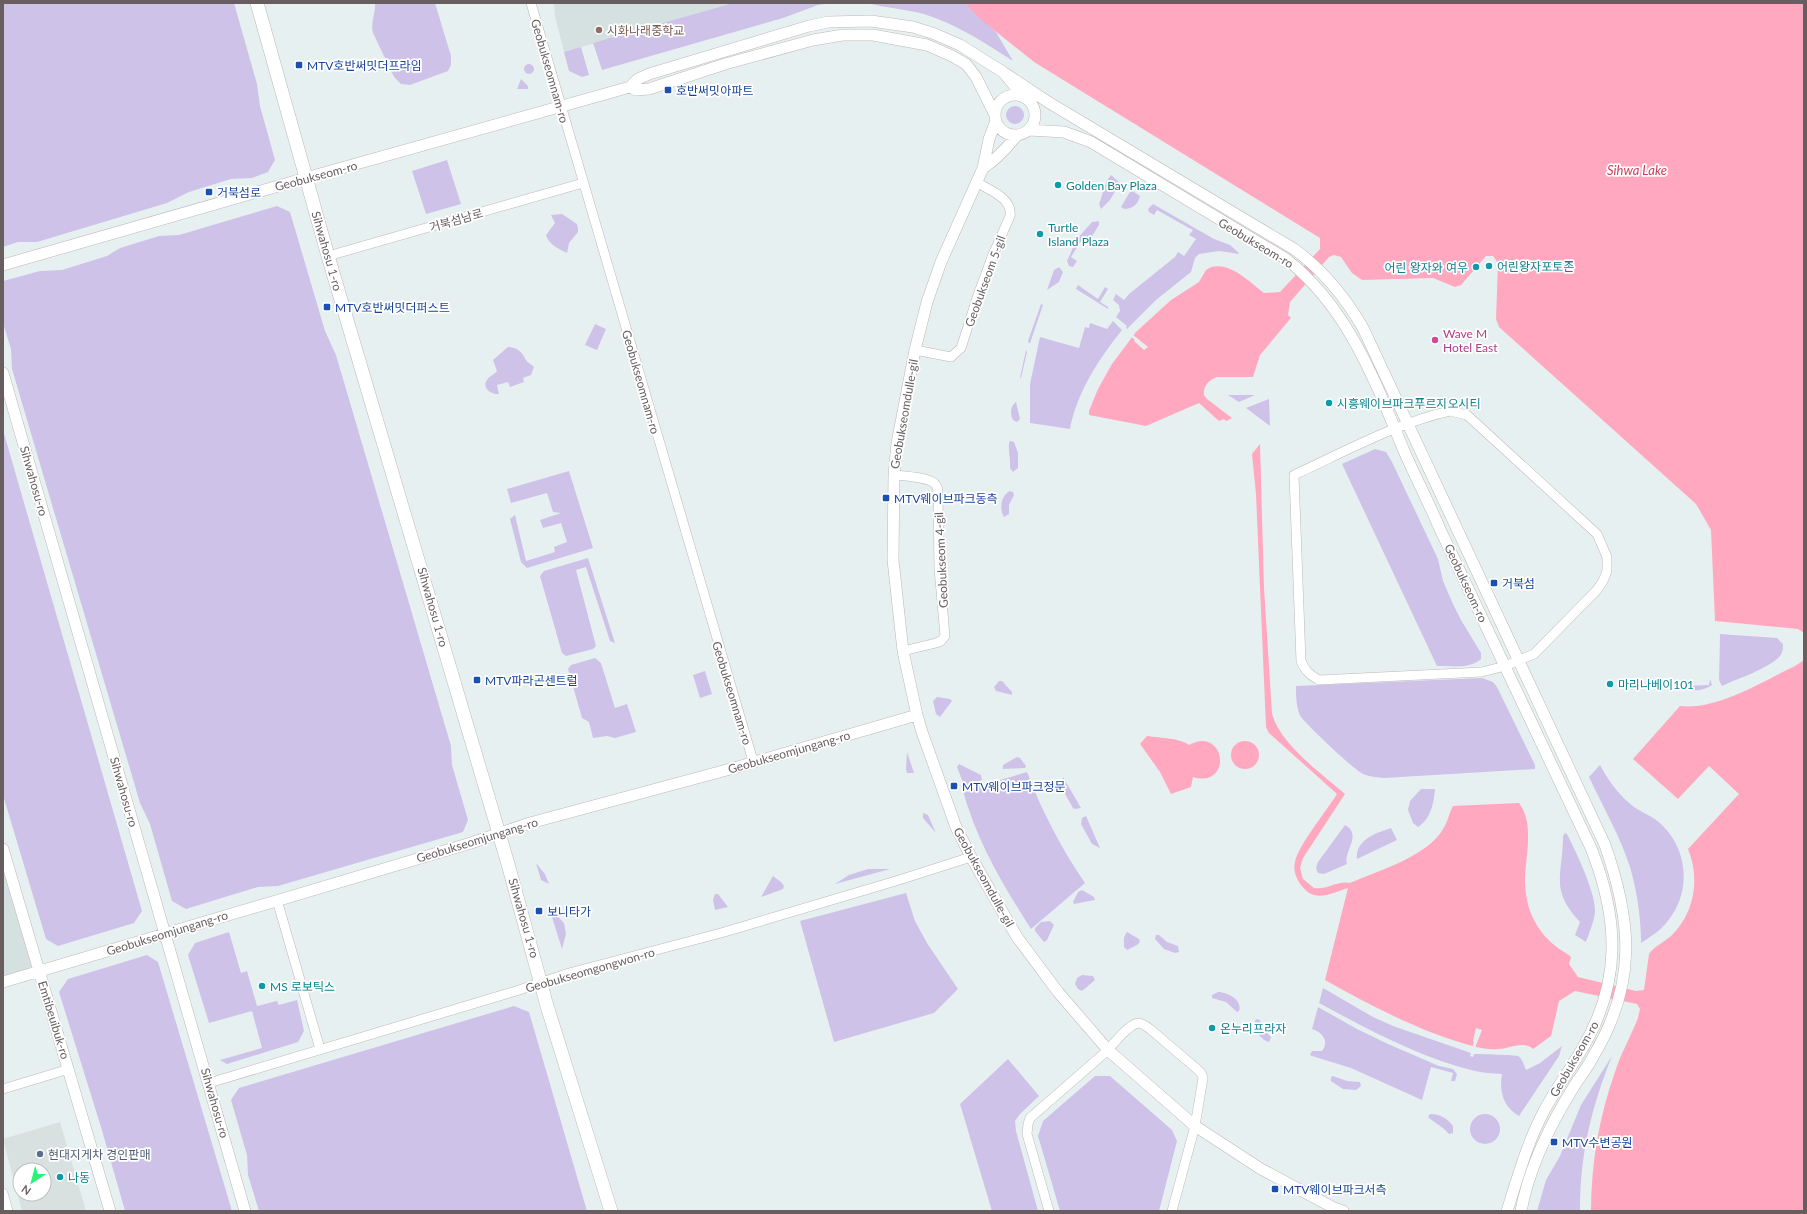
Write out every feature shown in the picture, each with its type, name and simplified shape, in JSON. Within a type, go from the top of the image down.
[{"type":"main road","name":"Sihwahosu 1-ro","points":[[257,3],[328,256],[499,834],[541,983],[610,1211]]},
{"type":"street","name":"Geobukseomnam-ro","points":[[531,3],[753,761]]},
{"type":"street","points":[[1017,135],[1004,132],[995,118],[976,76],[966,64],[927,45],[873,35],[843,35],[813,40],[733,62],[649,89],[636,90],[630,88],[638,79],[649,74],[809,26],[846,21],[871,21],[893,23],[935,34],[960,45],[1048,102],[1294,249],[1312,262],[1327,278],[1353,312],[1363,328],[1407,425],[1605,845],[1616,877],[1626,930],[1627,954],[1615,1013],[1601,1044],[1566,1100],[1544,1143],[1530,1178],[1521,1211]]},
{"type":"street","points":[[983,168],[994,161],[1009,146],[1017,135],[1029,130],[1034,124],[1035,110],[1003,72]]},
{"type":"street","name":"Geobukseom-ro","points":[[3,265],[306,178],[630,88]]},
{"type":"street","points":[[983,168],[999,103],[1003,98],[1009,95],[1048,102]]},
{"type":"street","points":[[987,100],[989,139]]},
{"type":"street","name":"Geobukseom-ro","points":[[1029,130],[1064,132],[1091,142],[1286,259],[1304,273],[1328,300],[1354,339],[1591,848],[1607,894],[1612,933],[1611,972],[1601,1011],[1582,1049],[1552,1096],[1526,1151],[1507,1211]]},
{"type":"street","points":[[1009,146],[1027,137],[1047,131]]},
{"type":"street","name":"Geobukseomdulle-gil","points":[[983,168],[941,262],[927,302],[902,409],[894,475],[893,560],[903,650],[917,715],[956,827],[971,857],[1017,937],[1058,992],[1108,1050],[1194,1126],[1261,1169],[1337,1210]]},
{"type":"street","name":"Geobukseom 5-gil","points":[[915,350],[952,358],[961,348],[978,295],[1010,216],[1011,209],[1007,202],[976,182]]},
{"type":"street","name":"거북섬남로","points":[[328,256],[583,183]]},
{"type":"street","name":"Sihwahosu-ro","points":[[3,373],[164,934],[246,1211]]},
{"type":"street","points":[[1450,411],[1467,415],[1597,534],[1603,544],[1607,557],[1607,571],[1604,581],[1534,654],[1518,662],[1482,672],[1319,680],[1304,669],[1301,661],[1294,475],[1407,425],[1450,411]]},
{"type":"street","name":"Geobukseom 4-gil","points":[[894,475],[926,479],[934,482],[938,488],[939,568],[945,636],[941,641],[936,643],[903,650]]},
{"type":"street","name":"Geobukseomjungang-ro","points":[[39,971],[530,824],[734,768],[753,761],[917,715]]},
{"type":"street","name":"Emtibeuibuk-ro","points":[[3,849],[110,1211]]},
{"type":"street","name":"Geobukseomgongwon-ro","points":[[209,1083],[569,974],[749,925],[971,857]]},
{"type":"street","points":[[277,900],[320,1049]]},
{"type":"street","name":"Emtibeuibuk-ro","points":[[3,982],[39,971]]},
{"type":"street","points":[[1049,1211],[1027,1134],[1028,1124],[1035,1113],[1108,1050],[1118,1038],[1138,1023],[1143,1024],[1197,1069],[1203,1078],[1194,1126],[1172,1211]]},
{"type":"street","name":"Emtibeuibuk-ro","points":[[3,1089],[69,1069]]},
{"type":"street","points":[[3,1193],[8,1211]]},
{"type":"shaded area","points":[[3,3],[234,3],[257,84],[260,106],[275,160],[268,172],[252,178],[231,179],[189,192],[167,203],[37,242],[18,242],[3,247]]},
{"type":"shaded area","points":[[375,3],[435,3],[451,56],[451,65],[448,71],[410,85],[401,84],[394,77],[373,33],[372,25]]},
{"type":"shaded area","name":"시화나래중학교","points":[[554,3],[733,3],[564,52],[555,16]]},
{"type":"shaded area","points":[[733,3],[833,3],[818,5],[783,18],[602,70],[593,43]]},
{"type":"shaded area","points":[[867,3],[965,3],[996,32],[1013,61],[970,34],[936,18],[917,12]]},
{"type":"shaded area","points":[[581,47],[589,75],[582,77],[569,71],[564,52]]},
{"type":"shaded area","points":[[527,64],[531,64],[533,65],[533,73],[527,74],[524,71],[524,67]]},
{"type":"shaded area","points":[[521,79],[528,86],[528,89],[517,89]]},
{"type":"shaded area","points":[[1011,106],[1019,106],[1024,111],[1022,122],[1019,124],[1011,124],[1006,119],[1006,111]]},
{"type":"shaded area","points":[[447,160],[461,204],[426,214],[412,171]]},
{"type":"shaded area","points":[[1111,175],[1120,183],[1110,200],[1101,209],[1099,204],[1105,185]]},
{"type":"shaded area","points":[[1131,190],[1140,196],[1139,199],[1132,207],[1124,209],[1121,207]]},
{"type":"shaded area","points":[[1153,204],[1214,239],[1230,245],[1240,254],[1219,251],[1199,254],[1195,258],[1191,272],[1156,300],[1127,329],[1127,326],[1116,317],[1120,311],[1119,305],[1113,300],[1116,294],[1124,300],[1129,294],[1175,257],[1178,252],[1184,256],[1196,239],[1189,235],[1193,230],[1157,210],[1154,215],[1149,212],[1148,209]]},
{"type":"shaded area","points":[[277,206],[290,212],[325,331],[336,355],[451,746],[452,765],[468,820],[463,832],[278,886],[258,887],[186,909],[172,901],[150,824],[140,803],[12,369],[11,349],[3,323],[3,281],[40,271],[62,270],[107,256],[120,248],[159,236],[179,235]]},
{"type":"shaded area","points":[[562,214],[577,224],[578,229],[578,232],[569,243],[567,253],[551,244],[546,235],[555,223],[551,215]]},
{"type":"shaded area","points":[[1099,221],[1099,225],[1089,241],[1083,238],[1071,257],[1077,261],[1073,267],[1069,266],[1067,261],[1077,239],[1092,222]]},
{"type":"shaded area","points":[[1059,267],[1063,272],[1059,282],[1047,290],[1054,270]]},
{"type":"shaded area","points":[[1078,285],[1098,299],[1105,287],[1108,289],[1100,302],[1108,307],[1108,309],[1076,289]]},
{"type":"shaded area","points":[[1041,304],[1043,305],[1029,343],[1028,341]]},
{"type":"shaded area","points":[[1113,321],[1122,330],[1097,364],[1083,389],[1073,415],[1070,429],[1030,423],[1030,384],[1040,337],[1079,348],[1085,327],[1089,328],[1090,323],[1107,329]]},
{"type":"shaded area","points":[[595,324],[606,329],[597,350],[585,345]]},
{"type":"shaded area","points":[[508,347],[519,350],[527,361],[534,367],[531,375],[523,378],[524,382],[510,387],[508,382],[497,385],[499,394],[496,394],[488,390],[485,386],[489,377],[497,371],[493,360]]},
{"type":"shaded area","points":[[1026,350],[1027,352],[1020,378]]},
{"type":"shaded area","points":[[1228,395],[1255,395],[1239,402]]},
{"type":"shaded area","points":[[1269,399],[1270,426],[1246,408]]},
{"type":"shaded area","points":[[1016,402],[1020,419],[1017,422],[1013,420],[1011,415],[1012,408]]},
{"type":"shaded area","points":[[3,430],[142,911],[134,923],[58,946],[46,939],[3,795]]},
{"type":"shaded area","points":[[1010,441],[1014,442],[1018,453],[1018,468],[1013,472],[1010,468]]},
{"type":"shaded area","points":[[1375,449],[1386,452],[1392,462],[1438,559],[1443,581],[1453,604],[1481,653],[1481,659],[1477,662],[1466,666],[1437,666],[1342,464]]},
{"type":"shaded area","points":[[569,471],[593,548],[527,568],[521,562],[510,519],[515,515],[526,561],[555,552],[554,547],[567,542],[561,523],[543,528],[540,520],[561,513],[553,512],[547,493],[511,503],[507,489]]},
{"type":"shaded area","points":[[1010,491],[1013,492],[1014,495],[1009,505],[1009,514],[1004,517],[1001,506],[1003,499]]},
{"type":"shaded area","points":[[588,558],[615,643],[610,641],[586,567],[576,570],[596,646],[593,649],[566,656],[562,653],[540,576],[544,571]]},
{"type":"shaded area","points":[[1720,634],[1777,638],[1783,644],[1782,652],[1775,661],[1768,665],[1722,686],[1719,680]]},
{"type":"shaded area","points":[[595,658],[601,663],[615,708],[627,704],[636,732],[615,738],[607,736],[593,738],[589,722],[582,718],[568,669],[571,665]]},
{"type":"shaded area","points":[[705,671],[712,694],[700,698],[693,675]]},
{"type":"shaded area","points":[[1482,678],[1493,682],[1497,687],[1535,765],[1535,769],[1384,778],[1368,776],[1350,764],[1331,747],[1301,717],[1298,710],[1296,686]]},
{"type":"shaded area","points":[[1710,679],[1712,685],[1704,689],[1690,690],[1677,687],[1682,680],[1683,686],[1709,685]]},
{"type":"shaded area","points":[[999,681],[1002,681],[1012,692],[1012,695],[996,691],[994,687]]},
{"type":"shaded area","points":[[937,697],[950,699],[952,701],[940,717],[936,714],[933,701]]},
{"type":"shaded area","points":[[907,752],[914,773],[907,773],[906,770]]},
{"type":"shaded area","points":[[1017,757],[1020,758],[1026,766],[1025,768],[1003,769],[1003,765]]},
{"type":"shaded area","points":[[959,764],[981,775],[982,780],[965,788],[957,767]]},
{"type":"shaded area","points":[[1600,765],[1607,778],[1626,800],[1662,825],[1671,835],[1678,847],[1682,860],[1684,873],[1683,886],[1675,911],[1655,934],[1641,943],[1638,905],[1630,867],[1616,833],[1589,777]]},
{"type":"shaded area","points":[[1027,772],[1053,829],[1085,883],[1031,929],[1001,879],[983,845],[963,791]]},
{"type":"shaded area","points":[[1063,777],[1081,808],[1073,808],[1061,787]]},
{"type":"shaded area","points":[[1421,789],[1435,789],[1433,805],[1429,815],[1418,827],[1413,823],[1408,810],[1410,801]]},
{"type":"shaded area","points":[[923,813],[928,815],[936,833],[923,818]]},
{"type":"shaded area","points":[[1086,816],[1100,848],[1092,844],[1081,824],[1082,818]]},
{"type":"shaded area","points":[[1345,825],[1352,833],[1347,864],[1324,874],[1318,873],[1316,868],[1318,862]]},
{"type":"shaded area","points":[[1391,828],[1397,840],[1357,859],[1357,852],[1363,842],[1379,832]]},
{"type":"shaded area","points":[[1565,833],[1567,834],[1585,873],[1594,904],[1595,912],[1593,924],[1586,942],[1575,935],[1580,922],[1570,910],[1561,891],[1560,872],[1563,836]]},
{"type":"shaded area","points":[[3,849],[39,971],[3,982]]},
{"type":"shaded area","points":[[536,863],[545,874],[549,884],[541,880]]},
{"type":"shaded area","points":[[868,869],[890,869],[835,884],[849,875]]},
{"type":"shaded area","points":[[773,876],[781,882],[784,886],[783,889],[761,897]]},
{"type":"shaded area","points":[[1082,890],[1094,897],[1095,900],[1074,904],[1073,902],[1078,892]]},
{"type":"shaded area","points":[[906,893],[915,921],[927,943],[958,989],[934,1013],[834,1042],[800,921]]},
{"type":"shaded area","points":[[715,894],[718,894],[728,907],[715,910],[713,900]]},
{"type":"shaded area","points":[[551,914],[557,916],[564,923],[566,934],[562,949]]},
{"type":"shaded area","points":[[1050,921],[1054,925],[1047,940],[1044,942],[1035,931],[1035,928],[1041,922]]},
{"type":"shaded area","points":[[229,932],[241,973],[247,971],[257,1006],[277,1001],[279,1005],[297,1000],[304,1031],[298,1042],[227,1064],[220,1060],[262,1048],[252,1011],[209,1023],[188,955],[195,943]]},
{"type":"shaded area","points":[[1127,932],[1139,939],[1140,942],[1127,950],[1124,947],[1124,941]]},
{"type":"shaded area","points":[[1156,935],[1159,935],[1167,942],[1178,946],[1179,952],[1175,953],[1164,949],[1155,939]]},
{"type":"shaded area","points":[[147,955],[158,962],[232,1211],[125,1211],[101,1127],[59,992],[68,979]]},
{"type":"shaded area","points":[[1082,975],[1093,976],[1095,980],[1082,991],[1078,989],[1075,984],[1077,978]]},
{"type":"shaded area","points":[[1323,988],[1373,1017],[1393,1026],[1471,1053],[1470,1056],[1473,1057],[1474,1054],[1518,1056],[1520,1057],[1526,1070],[1540,1063],[1562,1046],[1559,1056],[1519,1116],[1509,1108],[1503,1098],[1501,1086],[1502,1074],[1478,1072],[1435,1059],[1375,1033],[1319,1003]]},
{"type":"shaded area","points":[[1218,992],[1226,993],[1233,997],[1239,1003],[1239,1011],[1237,1012],[1226,1002],[1212,998],[1212,995]]},
{"type":"shaded area","points":[[514,1006],[529,1012],[587,1211],[259,1211],[248,1175],[247,1155],[231,1100],[239,1088]]},
{"type":"shaded area","points":[[1318,1007],[1357,1029],[1388,1044],[1439,1066],[1453,1069],[1457,1074],[1455,1081],[1451,1081],[1453,1073],[1431,1067],[1422,1100],[1351,1068],[1310,1055],[1312,1051],[1322,1051],[1325,1044],[1324,1037],[1316,1030],[1312,1029]]},
{"type":"shaded area","points":[[1256,1019],[1260,1020],[1262,1028],[1271,1037],[1269,1042],[1261,1038],[1256,1030],[1254,1024]]},
{"type":"shaded area","points":[[1612,1056],[1598,1095],[1588,1132],[1582,1170],[1580,1211],[1537,1211],[1546,1180],[1560,1156],[1581,1105]]},
{"type":"shaded area","points":[[1008,1059],[1039,1096],[1020,1114],[1015,1121],[1016,1131],[1038,1211],[992,1211],[960,1104]]},
{"type":"shaded area","points":[[1095,1076],[1110,1076],[1172,1130],[1177,1141],[1159,1211],[1060,1211],[1038,1136],[1043,1121]]},
{"type":"shaded area","points":[[1333,1076],[1347,1081],[1360,1082],[1361,1086],[1356,1090],[1343,1089],[1331,1081],[1331,1077]]},
{"type":"shaded area","points":[[1430,1114],[1443,1117],[1448,1121],[1453,1126],[1453,1133],[1449,1134],[1428,1117]]},
{"type":"shaded area","points":[[1485,1114],[1496,1118],[1500,1129],[1496,1140],[1485,1144],[1474,1140],[1470,1129],[1474,1118]]},
{"type":"shaded area","points":[[60,1122],[86,1211],[22,1211],[20,1202],[52,1202],[52,1162],[12,1162],[12,1173],[3,1139]]},
{"type":"water","name":"Sihwa Lake","points":[[965,3],[1804,3],[1804,633],[1798,629],[1715,621],[1711,530],[1696,504],[1499,327],[1496,319],[1498,263],[1493,256],[1486,256],[1461,285],[1455,287],[1433,278],[1362,280],[1352,273],[1341,257],[1334,255],[1329,257],[1290,302],[1288,315],[1291,318],[1260,355],[1253,377],[1217,377],[1211,380],[1206,386],[1204,395],[1207,399],[1232,418],[1226,421],[1224,419],[1219,421],[1199,403],[1146,426],[1089,415],[1089,411],[1098,389],[1112,364],[1136,332],[1171,300],[1199,282],[1206,270],[1214,267],[1229,269],[1237,272],[1264,293],[1280,292],[1320,249],[1320,238],[1034,62],[979,18]]},
{"type":"water","points":[[1260,444],[1264,588],[1272,714],[1284,737],[1303,758],[1345,794],[1303,858],[1300,868],[1303,879],[1314,888],[1324,888],[1345,882],[1350,883],[1388,868],[1414,855],[1436,839],[1445,826],[1453,806],[1519,803],[1524,811],[1528,831],[1525,872],[1526,896],[1530,911],[1539,929],[1553,944],[1571,957],[1569,964],[1578,977],[1636,991],[1644,990],[1649,954],[1672,935],[1680,926],[1690,905],[1693,894],[1694,871],[1688,849],[1739,794],[1709,766],[1678,799],[1633,759],[1680,706],[1709,704],[1739,694],[1804,660],[1804,1211],[1591,1211],[1592,1176],[1600,1123],[1617,1065],[1638,1018],[1640,1009],[1637,1004],[1575,991],[1559,1001],[1551,1036],[1533,1049],[1529,1046],[1520,1045],[1502,1049],[1489,1049],[1456,1041],[1418,1027],[1361,1000],[1325,980],[1348,888],[1323,896],[1312,894],[1306,891],[1299,882],[1295,874],[1294,865],[1301,847],[1337,794],[1269,733],[1266,727],[1256,494],[1252,454]]},
{"type":"water","points":[[1147,736],[1180,741],[1189,745],[1201,741],[1211,743],[1217,750],[1220,758],[1219,767],[1214,774],[1206,778],[1193,777],[1191,787],[1171,794],[1160,772],[1140,744]]},
{"type":"water","points":[[1245,741],[1255,745],[1259,755],[1255,765],[1245,769],[1235,765],[1231,755],[1235,745]]},
{"type":"pier","points":[[1132,334],[1148,347],[1144,350],[1130,336]]},
{"type":"pier","points":[[1476,1028],[1482,1030],[1475,1048],[1472,1048],[1474,1042]]},
{"type":"place","name":"시화나래중학교","points":[[599,30]]},
{"type":"place","name":"MTV호반써밋더프라임","points":[[299,65]]},
{"type":"place","name":"호반써밋아파트","points":[[668,90]]},
{"type":"place","name":"Golden Bay Plaza","points":[[1058,185]]},
{"type":"place","name":"거북섬로","points":[[209,192]]},
{"type":"place","name":"Turtle Island Plaza","points":[[1040,234]]},
{"type":"place","name":"어린왕자포토존","points":[[1489,266]]},
{"type":"place","name":"어린 왕자와 여우","points":[[1476,267]]},
{"type":"place","name":"MTV호반써밋더퍼스트","points":[[327,307]]},
{"type":"place","name":"Wave M Hotel East","points":[[1435,340]]},
{"type":"place","name":"시흥웨이브파크푸르지오시티","points":[[1329,403]]},
{"type":"place","name":"MTV웨이브파크동측","points":[[886,498]]},
{"type":"place","name":"거북섬","points":[[1494,583]]},
{"type":"place","name":"MTV파라곤센트럴","points":[[477,680]]},
{"type":"place","name":"마리나베이101","points":[[1610,684]]},
{"type":"place","name":"MTV웨이브파크정문","points":[[954,786]]},
{"type":"place","name":"보니타가","points":[[539,911]]},
{"type":"place","name":"MS 로보틱스","points":[[262,986]]},
{"type":"place","name":"온누리프라자","points":[[1212,1028]]},
{"type":"place","name":"MTV수변공원","points":[[1554,1142]]},
{"type":"place","name":"현대지게차 경인판매","points":[[40,1154]]},
{"type":"place","name":"나동","points":[[60,1177]]},
{"type":"place","name":"MTV웨이브파크서측","points":[[1275,1189]]}]
